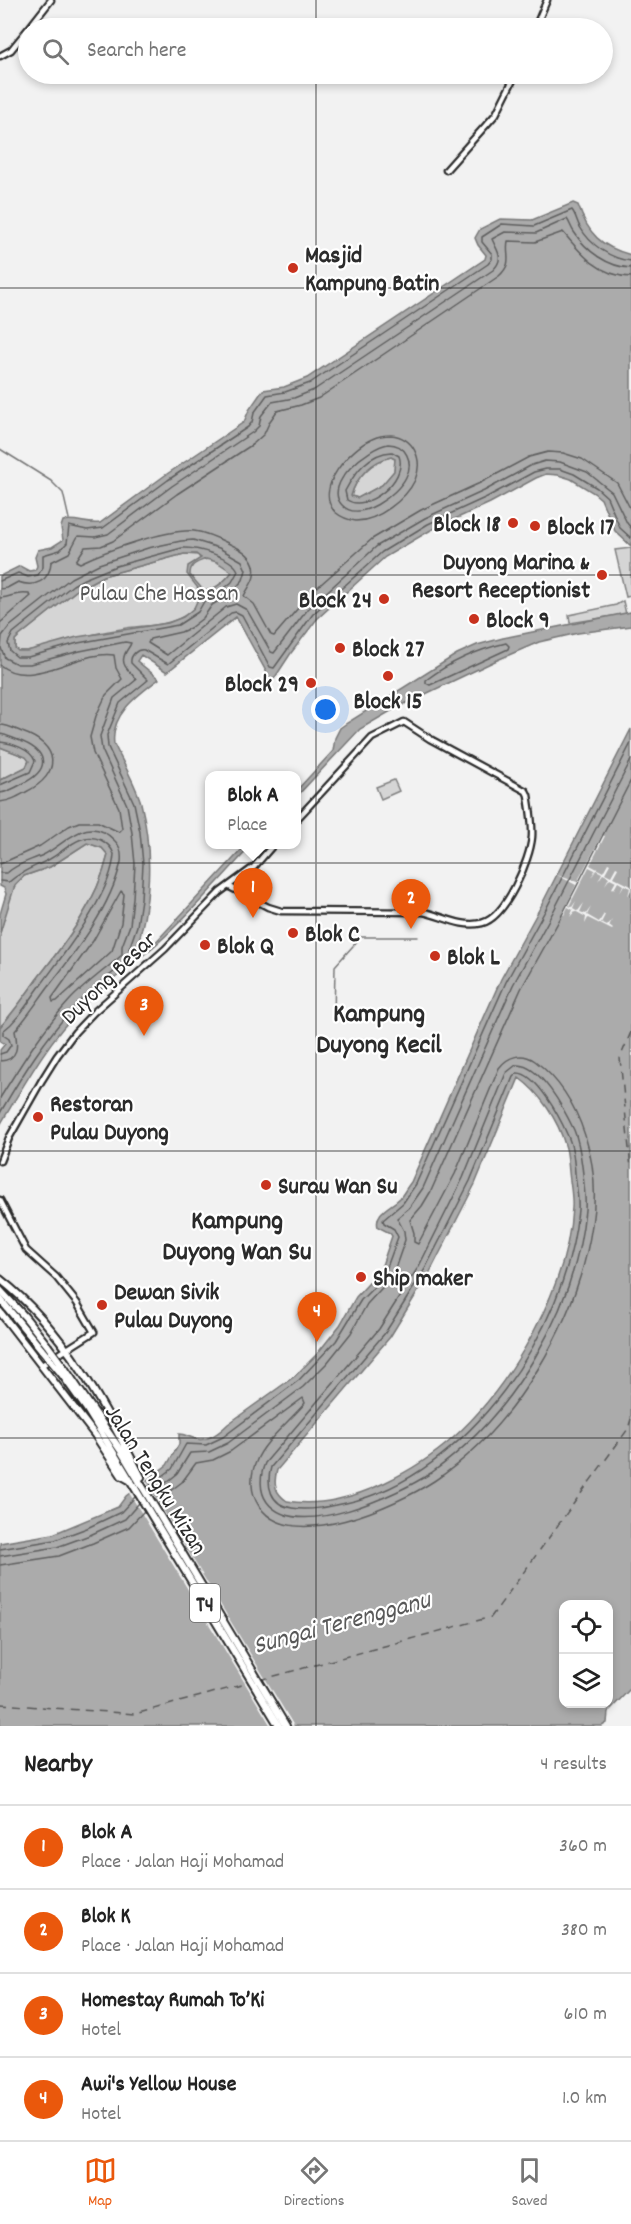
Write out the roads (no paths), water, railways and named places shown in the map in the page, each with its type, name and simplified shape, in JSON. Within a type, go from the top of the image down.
[{"type":"highway","points":[[0,1279],[32,1306],[67,1350],[94,1390],[118,1453]]},
{"type":"highway","points":[[0,1290],[25,1317],[45,1348]]},
{"type":"highway","points":[[0,1299],[45,1348]]},
{"type":"highway","points":[[0,1312],[42,1365],[118,1453]]},
{"type":"highway","name":"Jalan Tengku Mizan","points":[[45,1348],[118,1453],[141,1477],[150,1500],[286,1726]]},
{"type":"highway","name":"Jalan Tengku Mizan","points":[[118,1453],[122,1476],[132,1481],[279,1726]]},
{"type":"street","points":[[37,18],[51,0]]},
{"type":"street","points":[[540,18],[547,0]]},
{"type":"street","points":[[0,56],[11,50],[18,42]]},
{"type":"street","points":[[446,170],[496,114],[511,84]]},
{"type":"street","points":[[228,886],[268,907],[281,911],[423,912],[445,920],[474,924],[486,922],[497,914],[512,892],[529,850],[532,836],[528,795],[523,789],[430,739],[404,722],[372,738],[301,816]]},
{"type":"street","name":"Duyong Besar","points":[[0,1161],[15,1129],[68,1040],[94,1012],[165,949],[211,901],[254,867],[270,849]]},
{"type":"street","points":[[0,1200],[26,1250],[56,1277],[77,1303],[94,1332],[42,1365]]},
{"type":"water","points":[[573,203],[578,205],[586,224],[597,238],[611,248],[631,255],[631,546],[615,531],[601,499],[594,493],[571,479],[546,474],[431,530],[385,557],[317,619],[272,682],[236,617],[167,672],[141,655],[137,661],[159,679],[127,706],[116,723],[114,733],[114,744],[141,803],[149,860],[147,898],[135,953],[153,945],[242,849],[248,849],[172,930],[99,991],[68,1022],[37,1064],[0,1125],[0,1050],[5,1044],[0,1041],[0,1027],[59,951],[79,921],[96,889],[108,855],[102,848],[87,843],[50,867],[24,876],[15,885],[0,933],[0,914],[6,894],[4,888],[0,886],[0,780],[26,767],[29,761],[26,757],[0,747],[0,576],[20,566],[29,571],[35,570],[37,566],[35,557],[38,550],[52,547],[63,540],[61,527],[63,521],[100,523],[244,422],[249,410],[263,390],[284,387],[307,378],[485,259],[486,255],[475,238],[480,229],[500,219],[532,220]],"holes":[[[391,457],[395,459],[394,471],[382,485],[358,498],[351,496],[357,482],[371,466],[384,459]],[[184,554],[196,554],[201,558],[188,566],[187,574],[201,592],[194,608],[183,617],[168,623],[77,637],[27,651],[18,651],[15,648],[15,640],[18,637],[77,590],[103,576]],[[206,559],[217,562],[232,572],[220,584],[204,591],[190,575],[190,571],[193,566]]]},
{"type":"water","points":[[631,612],[631,626],[578,633],[539,642],[396,708],[360,729],[301,792],[301,786],[333,751],[335,738],[340,728],[457,654],[477,645]]},
{"type":"water","name":"Sungai Terengganu","points":[[631,729],[631,1688],[613,1707],[613,1600],[559,1600],[559,1708],[612,1708],[608,1712],[607,1723],[602,1726],[0,1726],[0,1543],[53,1534],[118,1507],[126,1496],[167,1465],[179,1444],[179,1434],[202,1439],[216,1434],[295,1376],[317,1354],[340,1325],[356,1297],[380,1271],[392,1236],[378,1227],[378,1217],[400,1198],[411,1182],[501,979],[541,906]],"holes":[[[519,1078],[541,1099],[562,1136],[567,1151],[572,1199],[568,1239],[560,1270],[533,1334],[496,1391],[475,1416],[429,1457],[384,1483],[361,1493],[324,1502],[287,1501],[276,1488],[277,1470],[390,1337],[430,1272],[475,1184]]]},
{"type":"waterway","points":[[0,449],[51,481],[63,493],[69,519]]},
{"type":"waterway","points":[[334,1019],[335,966],[361,937],[418,937]]},
{"type":"place","name":"Masjid Kampung Batin","points":[[293,268]]},
{"type":"place","name":"Block 18","points":[[513,523]]},
{"type":"place","name":"Block 17","points":[[535,526]]},
{"type":"place","name":"Duyong Marina & Resort Receptionist","points":[[602,575]]},
{"type":"place","name":"Block 24","points":[[384,599]]},
{"type":"place","name":"Block 9","points":[[474,619]]},
{"type":"place","name":"Block 27","points":[[340,648]]},
{"type":"place","name":"Block 15","points":[[388,676]]},
{"type":"place","name":"Block 29","points":[[311,683]]},
{"type":"place","name":"Blok A","points":[[253,918]]},
{"type":"place","name":"Blok K","points":[[411,929]]},
{"type":"place","name":"Blok C","points":[[293,933]]},
{"type":"place","name":"Blok Q","points":[[205,945]]},
{"type":"place","name":"Blok L","points":[[435,956]]},
{"type":"place","name":"Homestay Rumah To’Ki","points":[[144,1036]]},
{"type":"place","name":"Restoran Pulau Duyong","points":[[38,1117]]},
{"type":"place","name":"Surau Wan Su","points":[[266,1185]]},
{"type":"place","name":"Ship maker","points":[[361,1277]]},
{"type":"place","name":"Dewan Sivik Pulau Duyong","points":[[102,1305]]},
{"type":"place","name":"Awi's Yellow House","points":[[317,1342]]},
{"type":"district","name":"Kampung Duyong Kecil","points":[[379,1028]]},
{"type":"district","name":"Kampung Duyong Wan Su","points":[[237,1234]]},
{"type":"park label","name":"Pulau Che Hassan","points":[[159,592]]}]
